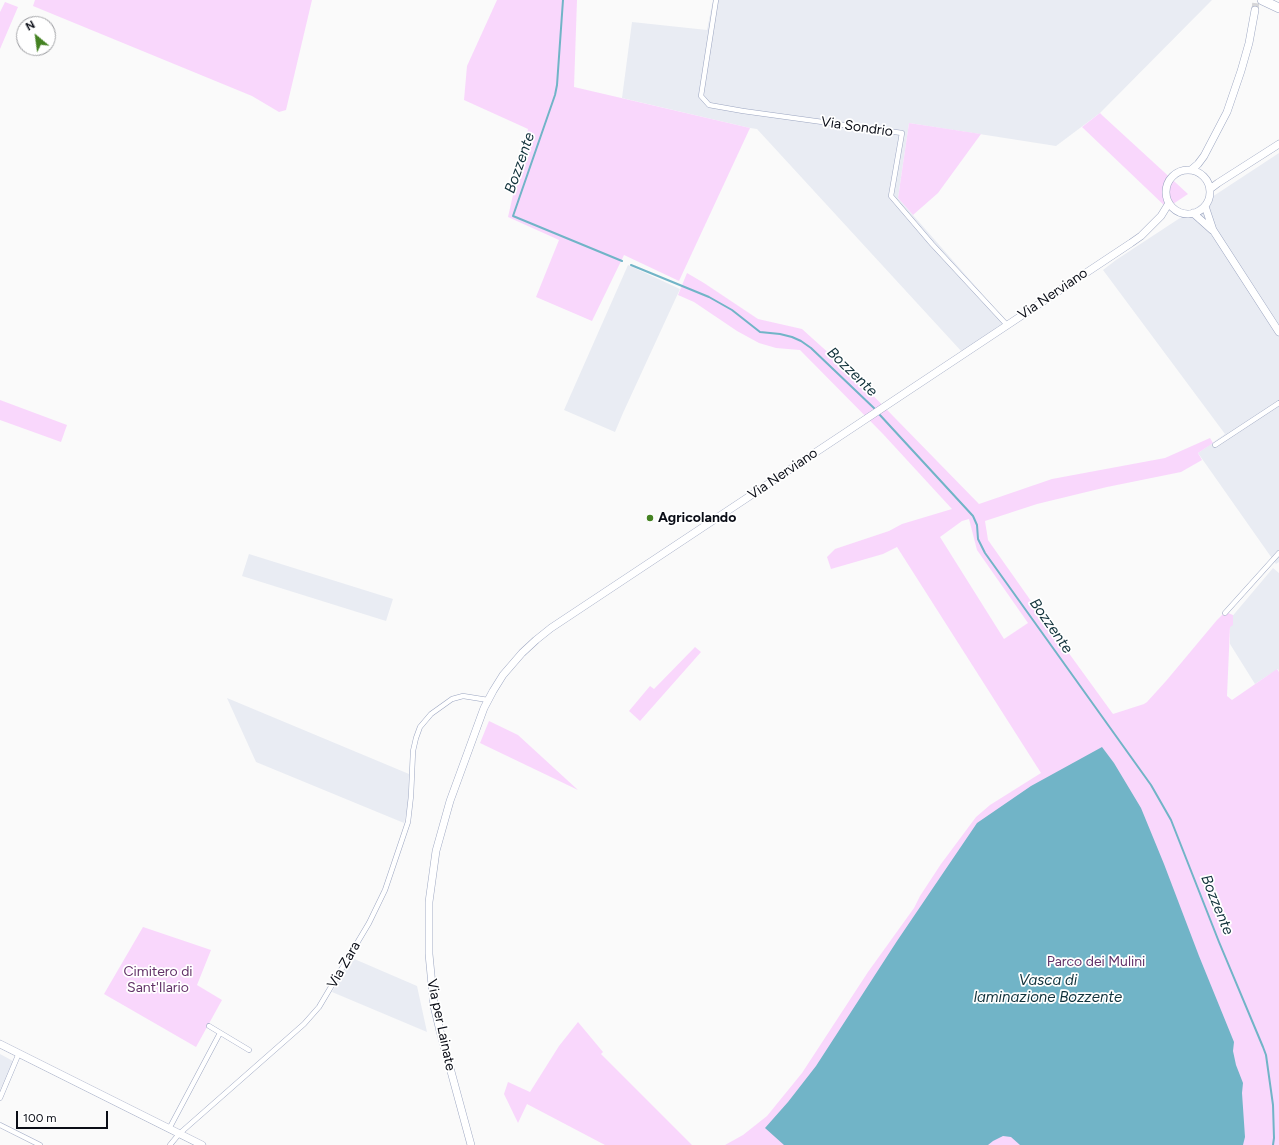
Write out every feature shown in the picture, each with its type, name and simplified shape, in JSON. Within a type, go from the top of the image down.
[{"type":"highway","points":[[1265,2],[1279,8]]},
{"type":"street","name":"Via Sondrio","points":[[716,0],[701,96],[709,105],[902,133],[891,196],[932,244],[1007,325]]},
{"type":"street","points":[[1178,212],[1169,203],[1166,193],[1167,188],[1171,178],[1180,172],[1191,170],[1198,164],[1204,156],[1227,112],[1249,43],[1255,10]]},
{"type":"street","points":[[1210,190],[1214,185],[1279,144]]},
{"type":"street","points":[[1201,174],[1204,156]]},
{"type":"street","points":[[1161,216],[1178,212],[1192,214],[1205,206],[1209,198],[1210,190],[1207,180],[1201,174],[1191,170]]},
{"type":"street","points":[[1207,180],[1224,179]]},
{"type":"street","name":"Via Nerviano","points":[[472,740],[488,700],[503,675],[528,646],[543,634],[1141,236],[1161,216],[1169,203]]},
{"type":"street","points":[[1205,206],[1213,230],[1279,332]]},
{"type":"street","points":[[1192,214],[1213,230]]},
{"type":"street","points":[[1215,445],[1279,403]]},
{"type":"street","points":[[1225,613],[1279,553]]},
{"type":"street","name":"Via Zara","points":[[170,1145],[179,1134],[304,1024],[319,1007],[375,912],[403,838],[408,822],[410,805],[413,751],[419,729],[431,714],[452,699],[463,696],[488,700]]},
{"type":"street","name":"Via per Lainate","points":[[471,1145],[437,1019],[430,974],[428,928],[430,889],[439,838],[450,801],[472,740]]},
{"type":"street","points":[[209,1026],[220,1034],[250,1050]]},
{"type":"street","points":[[169,1129],[220,1034]]},
{"type":"street","points":[[0,1044],[202,1145]]},
{"type":"street","points":[[0,1098],[20,1053]]},
{"type":"street","points":[[0,1125],[40,1145]]},
{"type":"shaded area","points":[[713,0],[1212,0],[1100,113],[1056,146],[909,123],[898,198],[1006,321],[962,352],[757,129],[622,98],[632,22],[707,30]]},
{"type":"shaded area","points":[[1279,153],[1279,562],[1276,564],[1198,453],[1225,434],[1103,270]]},
{"type":"shaded area","points":[[628,265],[680,289],[615,432],[564,410]]},
{"type":"shaded area","points":[[249,554],[393,599],[386,621],[242,576]]},
{"type":"shaded area","points":[[1273,568],[1279,573],[1279,671],[1278,669],[1255,684],[1230,644],[1230,619]]},
{"type":"shaded area","points":[[227,698],[409,774],[408,807],[404,823],[256,762]]},
{"type":"shaded area","points":[[352,958],[417,986],[427,1032],[332,992]]},
{"type":"shaded area","points":[[0,1054],[13,1061],[0,1090]]},
{"type":"green space","points":[[35,0],[312,0],[286,110],[279,112],[252,96],[33,6]]},
{"type":"green space","points":[[497,0],[577,0],[574,87],[750,128],[679,281],[624,255],[592,321],[536,297],[559,240],[508,217],[528,129],[464,100],[467,66]]},
{"type":"green space","points":[[5,2],[18,7],[0,49],[0,12]]},
{"type":"green space","points":[[1100,113],[1188,194],[1167,208],[1082,127]]},
{"type":"green space","points":[[909,123],[981,134],[938,193],[913,215],[898,198]]},
{"type":"green space","name":"Parco dei Mulini","points":[[687,273],[758,319],[802,329],[852,374],[979,504],[1052,479],[1165,458],[1210,438],[1213,443],[1198,453],[1202,460],[1181,472],[1107,487],[1037,504],[985,521],[988,540],[1113,714],[1147,702],[1223,614],[1228,613],[1233,615],[1233,625],[1230,627],[1227,696],[1232,700],[1277,669],[1279,672],[1279,1145],[725,1145],[743,1135],[767,1116],[802,1073],[868,972],[914,908],[941,864],[976,817],[990,805],[1041,773],[897,547],[883,554],[831,569],[827,557],[835,549],[889,531],[902,524],[952,509],[883,434],[800,350],[776,348],[759,343],[737,331],[694,302],[678,295]],"holes":[[[969,519],[977,550],[1028,623],[1004,639],[940,537],[962,521]]]},
{"type":"green space","points":[[0,400],[67,425],[61,442],[0,420]]},
{"type":"green space","points":[[695,647],[701,652],[640,721],[629,711],[650,686],[654,689]]},
{"type":"green space","points":[[489,721],[518,735],[578,790],[480,743]]},
{"type":"green space","name":"Cimitero di Sant'Ilario","points":[[143,927],[211,950],[197,985],[222,1000],[196,1047],[104,994]]},
{"type":"green space","points":[[578,1022],[603,1052],[601,1054],[692,1145],[605,1145],[527,1104],[518,1123],[504,1094],[508,1082],[530,1092],[559,1046]]},
{"type":"water","name":"Vasca di laminazione Bozzente","points":[[1102,747],[1114,763],[1141,808],[1234,1042],[1233,1051],[1236,1065],[1243,1083],[1242,1093],[1245,1137],[1243,1145],[1020,1145],[1011,1137],[1003,1136],[988,1145],[784,1145],[765,1128],[788,1102],[816,1066],[897,941],[977,823],[1031,786]]},
{"type":"waterway","name":"Bozzente","points":[[563,0],[555,95],[513,216],[622,261]]},
{"type":"waterway","name":"Bozzente","points":[[631,265],[709,297],[732,310],[760,332],[780,334],[801,341],[811,348],[876,410]]},
{"type":"waterway","name":"Bozzente","points":[[879,414],[973,516],[977,525],[978,539],[985,553],[1151,785],[1171,820],[1219,942],[1266,1055],[1273,1105],[1273,1145]]},
{"type":"tunnel","points":[[1255,10],[1256,0]]},
{"type":"place","name":"Agricolando","points":[[650,518]]}]
